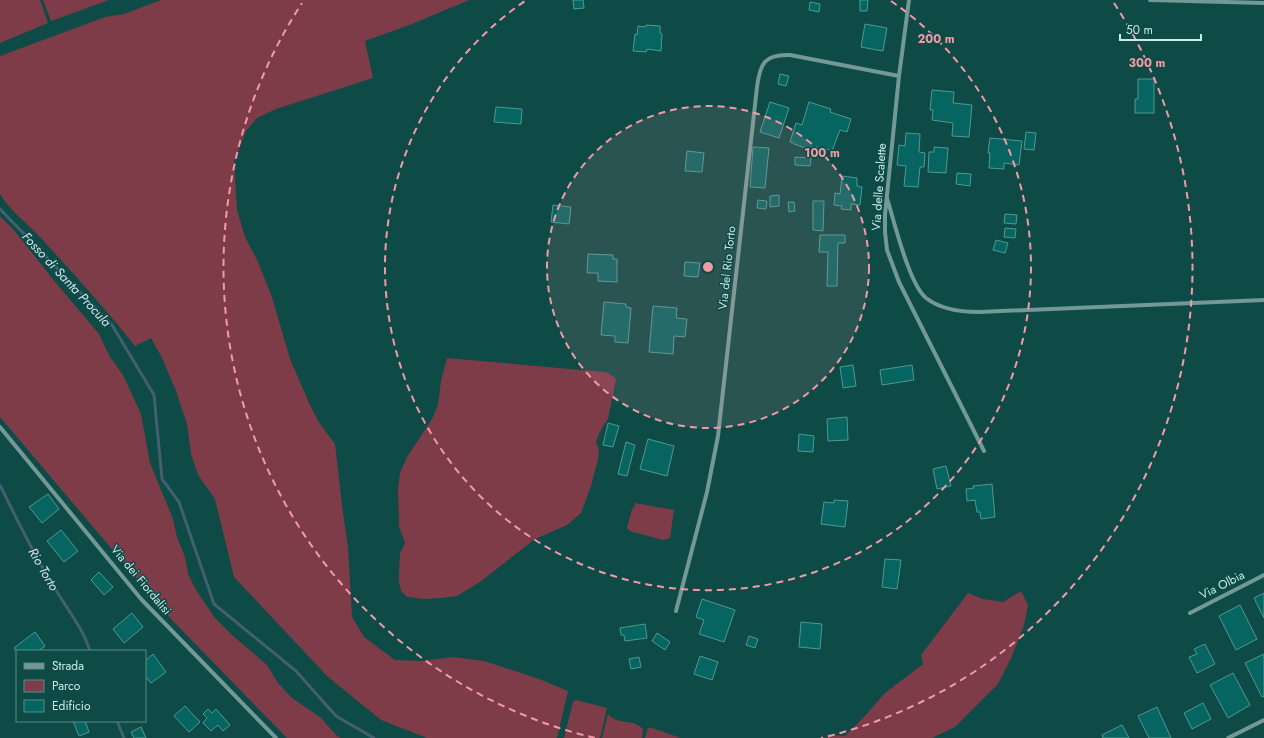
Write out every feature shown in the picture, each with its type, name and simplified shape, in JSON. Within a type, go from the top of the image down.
[{"type":"street","name":"Via delle Scalette","points":[[909,0],[886,194],[885,237],[889,257],[895,272],[984,451]]},
{"type":"street","points":[[1150,0],[1264,3]]},
{"type":"street","name":"Via del Rio Torto","points":[[676,610],[707,492],[718,436],[757,87],[762,67],[765,61],[773,56],[790,55],[899,76]]},
{"type":"street","points":[[886,194],[910,273],[917,287],[928,300],[950,308],[962,311],[979,312],[1264,300]]},
{"type":"street","name":"Via dei Fiordalisi","points":[[0,426],[150,608],[276,738]]},
{"type":"street","name":"Via Olbia","points":[[1190,613],[1264,575]]},
{"type":"street","points":[[1228,738],[1264,720]]},
{"type":"green space","points":[[0,0],[40,0],[48,23],[0,43]]},
{"type":"green space","points":[[43,0],[109,0],[51,21]]},
{"type":"green space","points":[[161,0],[469,0],[412,24],[365,41],[373,78],[276,109],[257,118],[246,131],[234,161],[237,210],[245,237],[258,262],[272,297],[290,359],[320,424],[335,444],[348,547],[352,617],[364,637],[395,660],[422,661],[453,657],[484,661],[539,679],[568,691],[557,738],[427,738],[381,720],[327,676],[234,577],[215,499],[198,475],[191,454],[187,424],[176,391],[162,358],[151,338],[135,346],[88,290],[39,236],[13,211],[0,194],[0,56],[105,17],[124,14]]},
{"type":"green space","points":[[0,216],[13,229],[99,334],[110,357],[123,375],[141,414],[150,463],[173,519],[177,537],[185,557],[188,574],[196,590],[215,618],[232,635],[267,665],[278,683],[292,698],[320,717],[336,735],[341,738],[287,738],[171,619],[0,417]]},
{"type":"green space","points":[[447,358],[604,372],[610,374],[616,379],[608,419],[598,436],[596,443],[599,449],[598,459],[591,486],[581,513],[567,525],[535,539],[480,582],[457,596],[425,599],[407,597],[401,591],[399,583],[400,553],[405,543],[399,526],[398,489],[400,473],[407,457],[432,419],[438,405],[441,381]]},
{"type":"green space","points":[[635,503],[674,510],[670,538],[663,540],[630,531],[627,528]]},
{"type":"green space","points":[[1021,591],[1028,605],[1024,625],[1012,656],[998,684],[955,727],[932,738],[825,738],[832,735],[845,736],[885,693],[923,664],[921,655],[968,593],[983,599],[1003,602]]},
{"type":"green space","points":[[576,700],[607,708],[600,738],[564,738],[573,702]]},
{"type":"green space","points":[[608,714],[616,720],[639,726],[643,729],[642,738],[602,738]]},
{"type":"green space","points":[[648,728],[652,728],[681,738],[645,738]]},
{"type":"building","points":[[573,0],[583,0],[584,8],[574,9]]},
{"type":"building","points":[[860,0],[868,0],[867,11],[860,11]]},
{"type":"building","points":[[810,2],[820,4],[819,12],[809,10]]},
{"type":"building","points":[[865,24],[887,28],[883,51],[861,47]]},
{"type":"building","points":[[646,25],[660,26],[660,33],[662,34],[661,51],[647,49],[646,52],[633,51],[635,34],[637,35],[638,26],[646,27]]},
{"type":"building","points":[[780,74],[789,76],[786,86],[778,84]]},
{"type":"building","points":[[1138,79],[1154,79],[1154,113],[1135,113],[1135,99],[1138,99]]},
{"type":"building","points":[[932,90],[954,92],[953,103],[972,105],[969,137],[952,136],[953,123],[932,120],[933,110],[930,110]]},
{"type":"building","points":[[770,102],[789,108],[779,138],[760,132]]},
{"type":"building","points":[[809,102],[831,109],[830,112],[851,119],[847,132],[840,130],[832,151],[822,148],[820,153],[790,142],[796,123],[802,125]]},
{"type":"building","points":[[496,107],[522,109],[521,124],[494,122]]},
{"type":"building","points":[[1026,132],[1036,133],[1034,150],[1024,149]]},
{"type":"building","points":[[906,133],[920,134],[919,152],[925,153],[924,167],[920,167],[918,187],[904,186],[906,166],[897,165],[899,145],[905,146]]},
{"type":"building","points":[[990,138],[1022,141],[1019,165],[1004,163],[1004,169],[989,168],[990,153],[988,153]]},
{"type":"building","points":[[753,147],[769,148],[765,188],[750,187]]},
{"type":"building","points":[[934,147],[948,148],[946,173],[928,172],[929,152],[934,152]]},
{"type":"building","points":[[687,151],[704,153],[702,172],[685,171]]},
{"type":"building","points":[[795,157],[811,158],[810,166],[795,165]]},
{"type":"building","points":[[957,173],[971,174],[970,186],[956,184]]},
{"type":"building","points":[[842,176],[857,178],[857,186],[862,187],[860,205],[851,204],[851,210],[841,209],[842,206],[834,205],[835,193],[840,194]]},
{"type":"building","points":[[779,195],[779,206],[770,207],[770,196]]},
{"type":"building","points":[[758,200],[767,201],[766,209],[757,208]]},
{"type":"building","points":[[813,201],[824,201],[823,231],[813,230]]},
{"type":"building","points":[[788,202],[794,202],[795,211],[789,212]]},
{"type":"building","points":[[553,205],[571,207],[569,224],[551,222]]},
{"type":"building","points":[[1005,214],[1017,215],[1016,224],[1004,223]]},
{"type":"building","points":[[1005,228],[1016,229],[1015,238],[1004,237]]},
{"type":"building","points":[[820,235],[845,235],[845,243],[838,243],[837,286],[827,286],[828,252],[819,252]]},
{"type":"building","points":[[996,240],[1008,243],[1005,253],[993,250]]},
{"type":"building","points":[[588,254],[613,255],[613,259],[617,259],[617,282],[598,281],[598,273],[587,273]]},
{"type":"building","points":[[685,262],[700,263],[698,277],[684,276]]},
{"type":"building","points":[[604,302],[626,304],[626,307],[631,308],[628,343],[615,342],[615,336],[601,335]]},
{"type":"building","points":[[653,306],[677,308],[676,318],[687,319],[685,337],[674,336],[673,354],[649,352]]},
{"type":"building","points":[[853,365],[856,386],[843,388],[840,367]]},
{"type":"building","points":[[912,365],[914,380],[882,385],[880,370]]},
{"type":"building","points":[[847,417],[848,440],[828,441],[827,419]]},
{"type":"building","points":[[608,423],[619,426],[613,447],[603,445]]},
{"type":"building","points":[[799,434],[814,436],[813,452],[798,451]]},
{"type":"building","points":[[648,439],[674,446],[667,476],[640,469]]},
{"type":"building","points":[[626,442],[635,445],[627,476],[618,474]]},
{"type":"building","points":[[946,466],[951,486],[937,489],[933,469]]},
{"type":"building","points":[[992,484],[995,517],[981,519],[980,512],[977,512],[975,500],[967,501],[966,489],[974,488],[973,486]]},
{"type":"building","points":[[48,494],[59,509],[42,523],[29,507]]},
{"type":"building","points":[[834,500],[848,501],[845,527],[821,524],[824,502],[834,503]]},
{"type":"building","points":[[61,530],[78,551],[64,562],[47,541]]},
{"type":"building","points":[[885,559],[901,560],[897,589],[882,587]]},
{"type":"building","points":[[99,572],[113,587],[104,595],[91,580]]},
{"type":"building","points":[[1264,593],[1264,618],[1254,598]]},
{"type":"building","points":[[702,599],[735,610],[724,642],[699,634],[704,620],[696,617]]},
{"type":"building","points":[[1240,605],[1257,639],[1236,650],[1219,616]]},
{"type":"building","points":[[132,613],[143,627],[124,643],[113,629]]},
{"type":"building","points":[[801,622],[822,624],[820,649],[799,647]]},
{"type":"building","points":[[645,624],[647,638],[625,641],[624,635],[621,635],[620,628]]},
{"type":"building","points":[[35,632],[45,646],[39,650],[16,651],[14,648]]},
{"type":"building","points":[[657,633],[670,642],[665,650],[652,641]]},
{"type":"building","points":[[749,636],[758,639],[755,648],[746,645]]},
{"type":"building","points":[[1205,644],[1215,664],[1197,673],[1189,657],[1197,654],[1194,649]]},
{"type":"building","points":[[153,654],[166,672],[151,683],[146,677],[146,660]]},
{"type":"building","points":[[1264,654],[1264,696],[1262,697],[1245,663]]},
{"type":"building","points":[[700,656],[718,662],[712,680],[694,674]]},
{"type":"building","points":[[639,657],[641,667],[631,669],[629,659]]},
{"type":"building","points":[[1233,673],[1250,705],[1228,718],[1210,685]]},
{"type":"building","points":[[1203,703],[1211,719],[1192,729],[1184,713]]},
{"type":"building","points":[[185,706],[200,722],[189,732],[174,716]]},
{"type":"building","points":[[1157,707],[1171,738],[1149,738],[1138,716]]},
{"type":"building","points":[[208,709],[212,713],[216,709],[230,725],[223,731],[218,725],[211,731],[203,723],[207,718],[203,714]]},
{"type":"building","points":[[73,722],[85,722],[89,732],[79,736]]},
{"type":"building","points":[[1122,725],[1129,738],[1103,738],[1102,735]]},
{"type":"building","points":[[141,727],[146,738],[134,738],[131,732]]},
{"type":"waterway","name":"Fosso di Santa Procula","points":[[0,209],[112,325],[154,395],[162,479],[179,502],[214,604],[296,671],[336,716],[374,738]]},
{"type":"waterway","name":"Rio Torto","points":[[0,485],[44,570],[78,624],[90,650]]},
{"type":"waterway","name":"Rio Torto","points":[[117,722],[124,738]]}]
